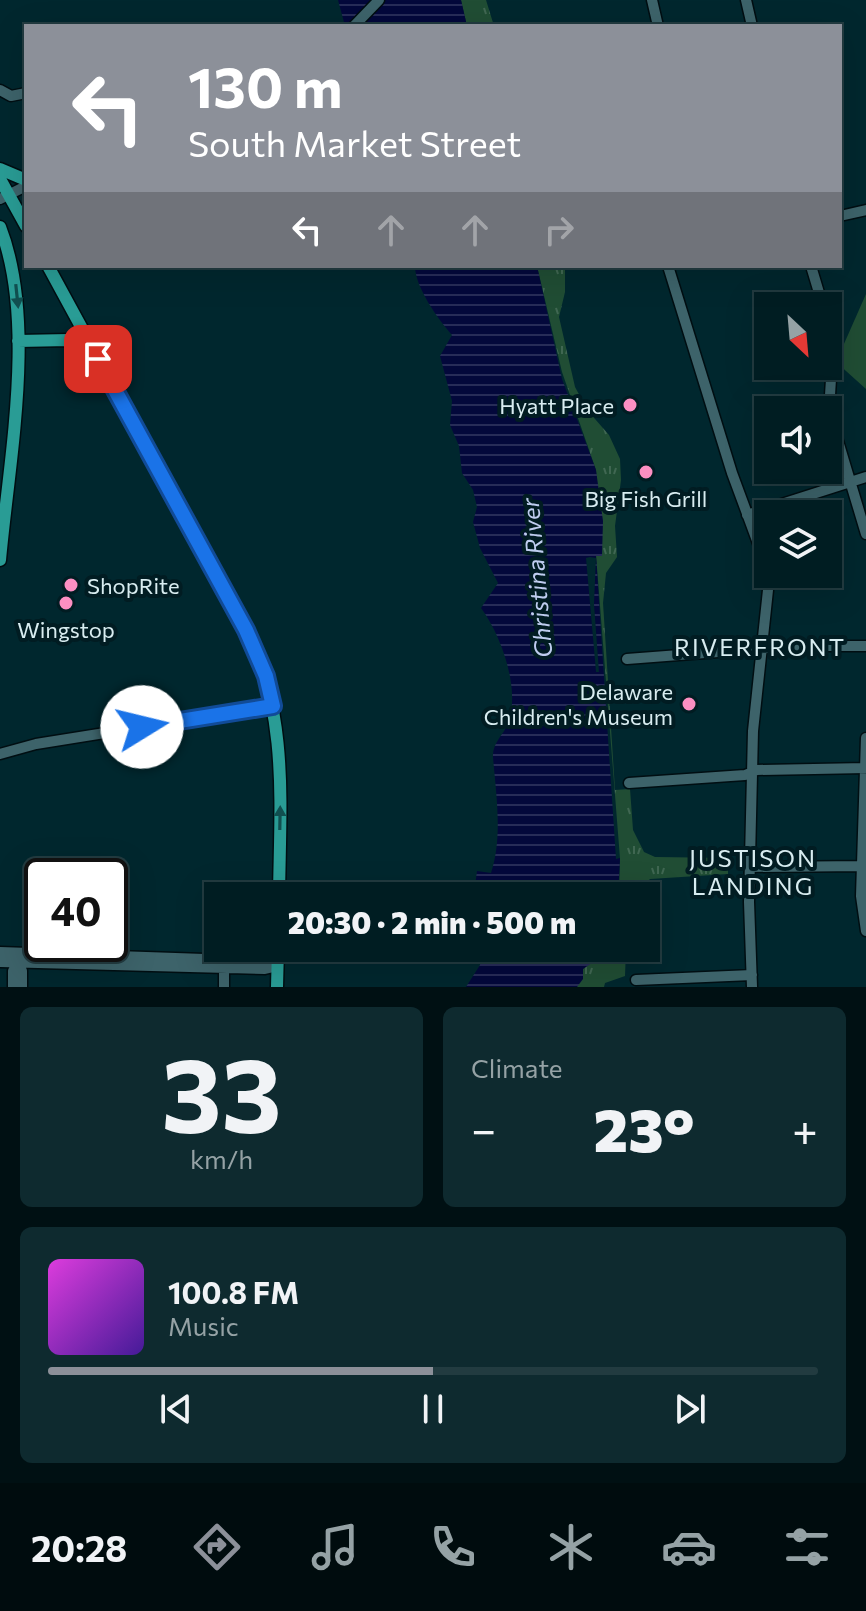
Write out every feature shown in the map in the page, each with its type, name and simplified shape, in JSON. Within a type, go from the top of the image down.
[{"type":"main road","points":[[0,169],[24,179]]},
{"type":"main road","points":[[0,179],[4,197],[24,222]]},
{"type":"main road","points":[[0,227],[17,299],[18,341],[0,560]]},
{"type":"main road","points":[[0,240],[8,252]]},
{"type":"main road","points":[[49,268],[246,630],[266,676],[280,751],[279,882]]},
{"type":"main road","points":[[18,341],[69,340],[98,359]]},
{"type":"main road","points":[[277,987],[278,962]]},
{"type":"street","points":[[356,24],[379,0]]},
{"type":"street","points":[[652,0],[658,24]]},
{"type":"street","points":[[746,0],[752,24]]},
{"type":"street","points":[[0,90],[22,94]]},
{"type":"street","points":[[4,197],[24,187]]},
{"type":"street","points":[[842,216],[866,210]]},
{"type":"street","points":[[669,268],[761,554],[768,590],[755,692],[749,867],[752,987]]},
{"type":"street","points":[[812,268],[819,292]]},
{"type":"street","points":[[831,380],[829,411],[866,534]]},
{"type":"street","points":[[747,515],[866,477]]},
{"type":"street","points":[[627,659],[763,648],[866,646]]},
{"type":"street","points":[[0,754],[13,748],[273,706]]},
{"type":"street","points":[[866,738],[862,866],[866,931]]},
{"type":"street","points":[[629,783],[752,772],[866,768]]},
{"type":"street","points":[[749,867],[862,866]]},
{"type":"street","points":[[0,952],[24,953]]},
{"type":"street","points":[[13,987],[13,971],[24,954]]},
{"type":"street","points":[[128,959],[267,969],[278,966]]},
{"type":"street","points":[[0,962],[224,964]]},
{"type":"street","points":[[18,963],[22,971],[22,987]]},
{"type":"street","points":[[224,964],[224,987]]},
{"type":"street","points":[[636,980],[752,975]]},
{"type":"green space","points":[[461,0],[486,0],[493,24],[467,24]]},
{"type":"green space","points":[[537,268],[565,268],[565,292],[559,317],[575,387],[588,411],[609,435],[620,459],[621,480],[615,526],[617,557],[606,573],[603,603],[615,790],[630,789],[633,830],[644,852],[655,857],[728,858],[728,874],[619,882],[596,555],[601,556],[596,470],[562,372]]},
{"type":"green space","points":[[866,294],[866,389],[842,367],[842,348]]},
{"type":"green space","points":[[588,962],[626,962],[625,976],[605,983],[604,987],[577,987]]},
{"type":"water","points":[[338,0],[461,0],[467,24],[344,24]]},
{"type":"water","name":"Christina River","points":[[415,268],[537,268],[562,379],[596,470],[603,521],[602,556],[596,556],[616,859],[620,858],[619,882],[476,882],[477,871],[491,873],[495,859],[498,815],[493,752],[508,724],[512,695],[502,647],[481,608],[498,583],[480,548],[473,522],[477,507],[473,490],[462,473],[459,446],[450,425],[452,401],[440,356],[452,335],[423,293]]},
{"type":"water","points":[[480,962],[592,962],[583,969],[583,979],[577,987],[466,987]]},
{"type":"pier","points":[[586,558],[596,558],[594,604],[599,672],[596,672]]},
{"type":"place","name":"Hyatt Place","points":[[630,405]]},
{"type":"place","name":"Big Fish Grill","points":[[646,472]]},
{"type":"place","name":"ShopRite","points":[[71,585]]},
{"type":"place","name":"Wingstop","points":[[66,603]]},
{"type":"place","name":"Delaware Children's Museum","points":[[689,704]]},
{"type":"district","name":"RIVERFRONT","points":[[760,646]]},
{"type":"district","name":"JUSTISON LANDING","points":[[753,871]]},
{"type":"route","points":[[98,359],[254,645],[273,706],[142,727]]}]
